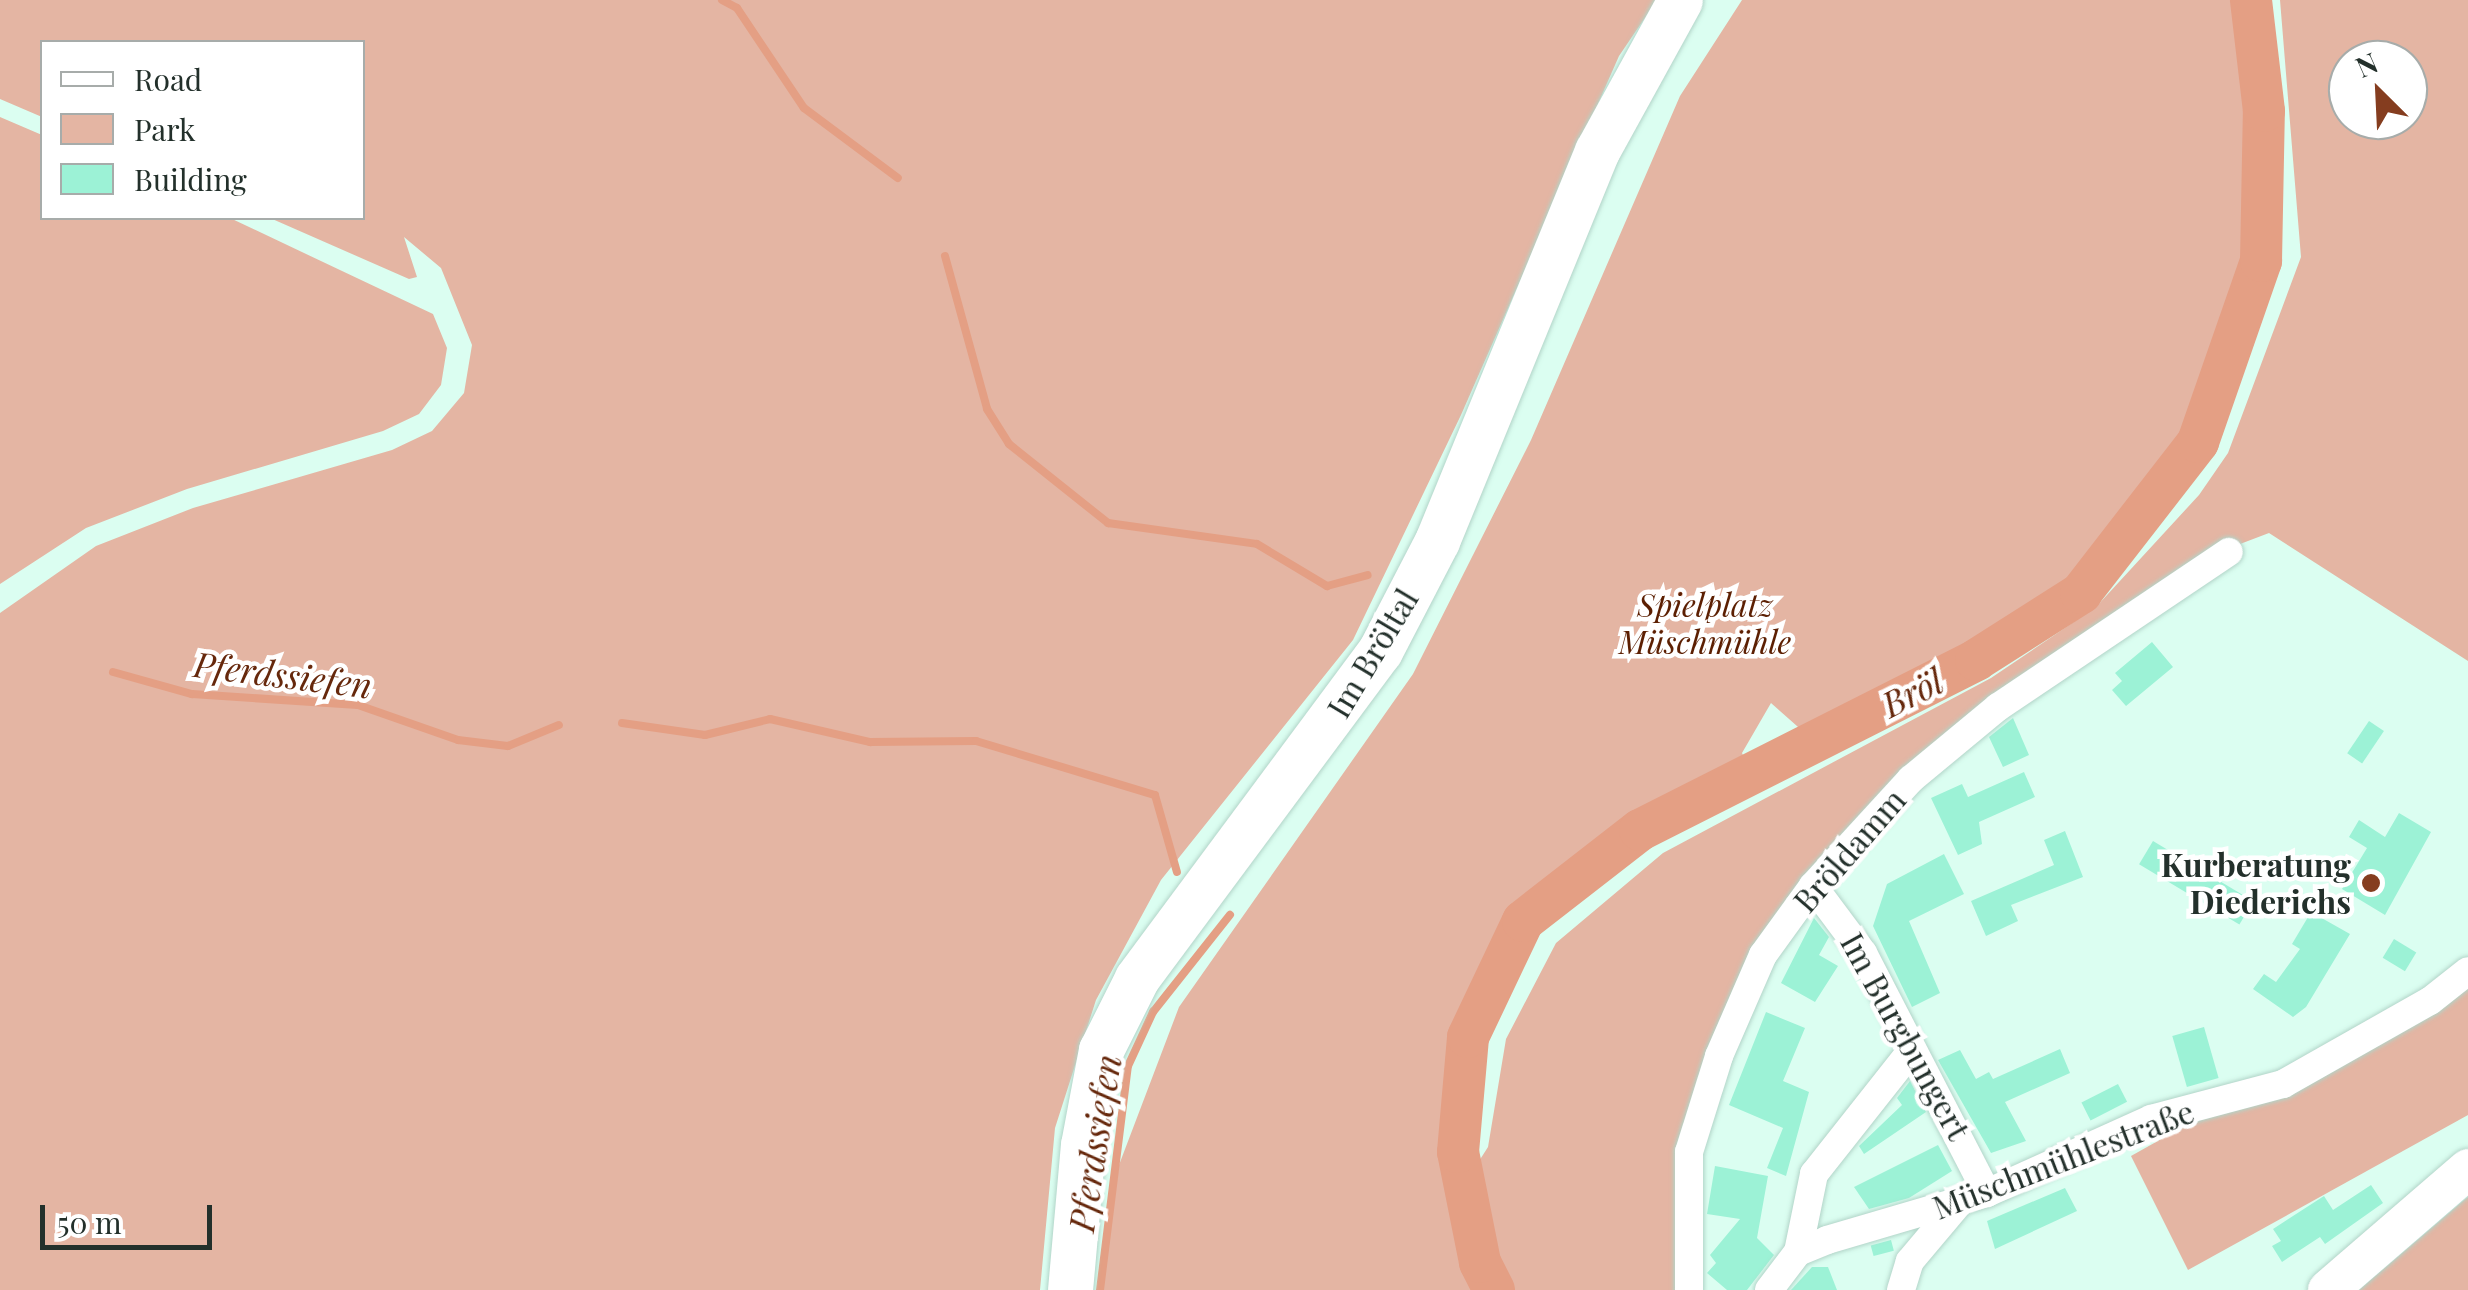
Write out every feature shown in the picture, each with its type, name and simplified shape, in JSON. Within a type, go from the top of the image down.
[{"type":"main road","name":"Im Bröltal","points":[[1070,1290],[1083,1144],[1101,1050],[1136,978],[1380,652],[1436,540],[1597,151],[1680,0]]},
{"type":"street","name":"Bröldamm","points":[[1688,1290],[1689,1152],[1719,1056],[1762,955],[1812,886],[1911,780],[1998,706],[2229,552]]},
{"type":"street","name":"Im Burgbungert","points":[[1812,886],[1863,952],[1987,1194]]},
{"type":"street","name":"Müschmühlestraße","points":[[1798,1252],[1987,1194],[2150,1118],[2283,1084],[2430,1001],[2468,972]]},
{"type":"street","points":[[1769,1290],[1798,1252],[1814,1174],[1912,1050]]},
{"type":"street","points":[[2328,1290],[2468,1169]]},
{"type":"street","points":[[1901,1290],[1910,1261],[1958,1204]]},
{"type":"green space","points":[[0,0],[1657,0],[1619,56],[1461,415],[1353,640],[1161,880],[1096,1000],[1055,1128],[1040,1290],[0,1290],[0,613],[96,546],[193,508],[392,450],[432,431],[464,393],[472,345],[441,268],[404,237],[417,277],[409,279],[275,220],[365,220],[365,40],[40,40],[40,116],[0,99]]},
{"type":"green space","name":"Spielplatz Müschmühle","points":[[1742,0],[2234,0],[2249,119],[2250,262],[2193,434],[2078,585],[1806,734],[1771,703],[1742,753],[1748,766],[1639,819],[1519,918],[1456,1034],[1446,1153],[1451,1205],[1488,1147],[1506,1039],[1556,943],[1663,853],[1991,678],[2096,607],[2199,495],[2228,453],[2301,257],[2280,0],[2468,0],[2468,661],[2269,533],[2219,552],[1823,861],[1682,1154],[1676,1290],[1102,1290],[1119,1165],[1179,1007],[1413,674],[1531,440],[1680,96]]},
{"type":"green space","points":[[0,117],[40,134],[40,220],[234,220],[433,314],[447,348],[441,385],[419,414],[383,431],[187,489],[86,528],[0,584]]},
{"type":"green space","points":[[2468,967],[2468,1115],[2188,1270],[2131,1156]]},
{"type":"green space","points":[[2468,1197],[2468,1290],[2359,1290],[2463,1201]]},
{"type":"building","points":[[2152,642],[2173,667],[2126,706],[2112,690],[2122,681],[2115,673]]},
{"type":"building","points":[[2013,718],[2029,755],[2003,767],[1989,737]]},
{"type":"building","points":[[2369,721],[2384,731],[2362,763],[2347,753]]},
{"type":"building","points":[[2024,772],[2035,797],[1979,822],[1982,844],[1958,855],[1931,798],[1962,784],[1968,797]]},
{"type":"building","points":[[2399,813],[2431,832],[2385,915],[2342,889],[2367,848],[2349,837],[2359,820],[2385,837]]},
{"type":"building","points":[[2065,831],[2083,877],[2011,905],[2018,921],[1986,936],[1971,901],[2054,865],[2044,840]]},
{"type":"building","points":[[2153,841],[2253,901],[2239,924],[2139,864]]},
{"type":"building","points":[[1944,854],[1964,894],[1909,921],[1940,993],[1912,1007],[1873,926],[1887,884]]},
{"type":"building","points":[[2311,912],[2350,934],[2306,1007],[2293,1017],[2253,989],[2264,974],[2276,982],[2300,949],[2292,944]]},
{"type":"building","points":[[1814,918],[1829,937],[1819,955],[1838,966],[1815,1002],[1781,983]]},
{"type":"building","points":[[2394,939],[2416,952],[2405,971],[2383,958]]},
{"type":"building","points":[[1766,1012],[1805,1028],[1783,1081],[1809,1092],[1786,1176],[1767,1168],[1783,1128],[1729,1105]]},
{"type":"building","points":[[2204,1027],[2219,1078],[2187,1087],[2172,1036]]},
{"type":"building","points":[[2060,1049],[2070,1073],[2005,1102],[2026,1141],[1991,1153],[1938,1060],[1960,1050],[1976,1079],[1989,1072],[1993,1079]]},
{"type":"building","points":[[1910,1081],[1926,1112],[1864,1154],[1859,1146],[1902,1105],[1897,1098]]},
{"type":"building","points":[[2118,1084],[2127,1102],[2091,1120],[2081,1103]]},
{"type":"building","points":[[1938,1145],[1952,1171],[1909,1198],[1869,1209],[1854,1187]]},
{"type":"building","points":[[1715,1166],[1768,1176],[1757,1238],[1774,1255],[1747,1290],[1727,1290],[1707,1273],[1716,1263],[1710,1255],[1740,1219],[1707,1214]]},
{"type":"building","points":[[2371,1185],[2383,1203],[2325,1244],[2320,1237],[2282,1262],[2272,1246],[2281,1241],[2273,1229],[2324,1196],[2333,1210]]},
{"type":"building","points":[[2065,1188],[2077,1211],[1995,1249],[1987,1221]]},
{"type":"building","points":[[1891,1240],[1894,1251],[1874,1256],[1871,1245]]},
{"type":"building","points":[[1812,1267],[1828,1267],[1837,1290],[1791,1290]]},
{"type":"waterway","points":[[722,0],[737,8],[804,108],[898,178]]},
{"type":"waterway","name":"Bröl","points":[[1494,1290],[1480,1262],[1458,1152],[1468,1037],[1523,921],[1640,830],[1976,660],[2081,593],[2198,442],[2261,261],[2264,111],[2251,0]]},
{"type":"waterway","points":[[945,256],[987,409],[1009,444],[1108,523],[1257,544],[1327,586],[1368,575]]},
{"type":"waterway","name":"Pferdssiefen","points":[[113,672],[192,694],[358,705],[458,740],[508,746],[559,725]]},
{"type":"waterway","name":"Pferdssiefen","points":[[622,723],[705,735],[770,719],[870,742],[976,741],[1155,795],[1177,872]]},
{"type":"waterway","name":"Pferdssiefen","points":[[1100,1290],[1128,1066],[1153,1012],[1230,915]]},
{"type":"place","name":"Kurberatung Diederichs","points":[[2371,883]]}]
